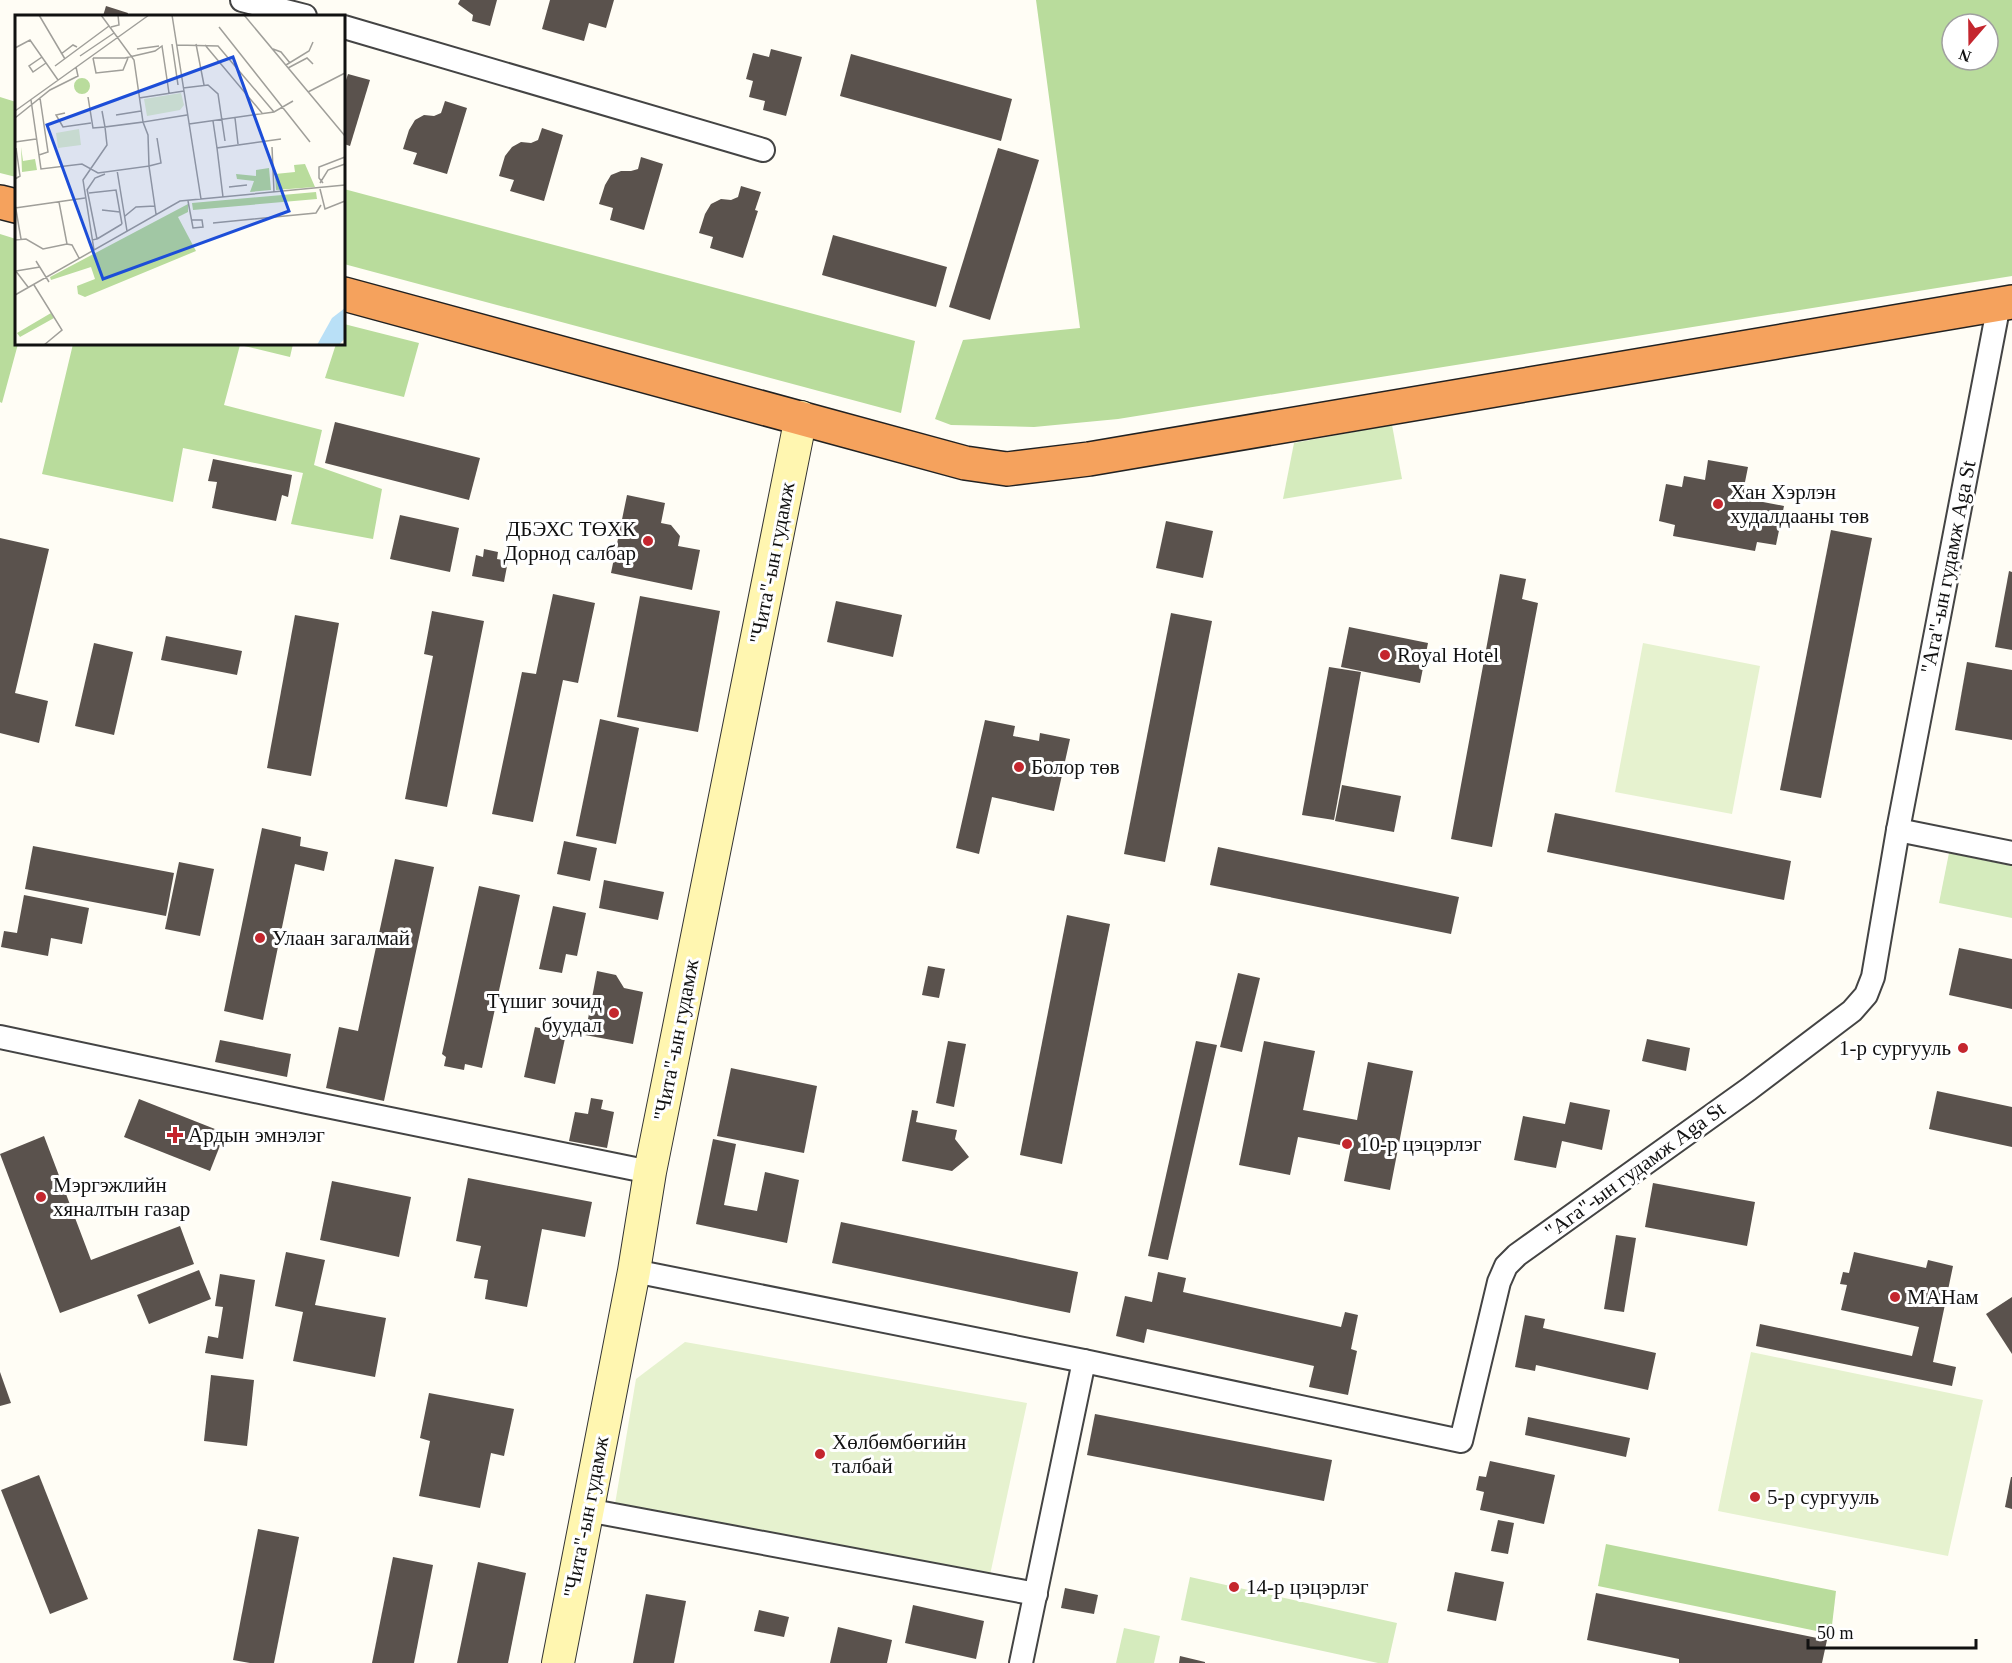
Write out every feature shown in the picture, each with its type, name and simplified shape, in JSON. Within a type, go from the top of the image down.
[{"type":"highway","points":[[0,202],[15,206]]},
{"type":"highway","points":[[345,294],[965,463],[1007,469],[1089,459],[2006,303]]},
{"type":"main road","name":"\"Чита\"-ын гудамж","points":[[558,1663],[634,1271],[650,1172],[801,417]]},
{"type":"street","points":[[242,0],[300,15]]},
{"type":"street","points":[[345,27],[763,150]]},
{"type":"street","name":"\"Ага\"-ын гудамж Aga St","points":[[1084,1361],[1461,1441],[1499,1282],[1506,1266],[1517,1255],[1852,1011],[1866,995],[1873,977],[1898,830],[2006,303]]},
{"type":"street","points":[[1898,830],[2012,853]]},
{"type":"street","points":[[0,1036],[650,1172]]},
{"type":"street","points":[[634,1271],[1084,1361],[1021,1663]]},
{"type":"street","points":[[587,1510],[1035,1596]]},
{"type":"green space","points":[[1036,0],[2012,0],[2012,276],[1118,419],[1034,427],[951,425],[935,419],[963,340],[1080,328]]},
{"type":"green space","points":[[0,97],[15,102],[15,177],[0,173]]},
{"type":"green space","points":[[345,189],[915,341],[901,413],[345,264]]},
{"type":"green space","points":[[0,234],[15,239],[15,345],[18,345],[2,403],[0,402]]},
{"type":"green space","points":[[345,324],[419,343],[404,397],[325,378],[336,345],[345,345]]},
{"type":"green space","points":[[73,345],[240,345],[224,405],[322,430],[314,465],[382,489],[373,539],[291,524],[303,473],[183,448],[173,502],[42,474]]},
{"type":"green space","points":[[240,345],[293,345],[290,357]]},
{"type":"green space","points":[[1392,425],[1402,479],[1283,499],[1294,443]]},
{"type":"green space","points":[[1643,643],[1760,666],[1732,814],[1615,792]]},
{"type":"green space","points":[[1949,853],[2012,866],[2012,918],[1939,903]]},
{"type":"green space","name":"Хөлбөмбөгийн талбай","points":[[685,1342],[1027,1403],[990,1575],[615,1504],[636,1379]]},
{"type":"green space","points":[[1751,1352],[1983,1400],[1948,1556],[1718,1511]]},
{"type":"green space","points":[[1606,1544],[1836,1591],[1831,1634],[1598,1586]]},
{"type":"green space","points":[[1190,1577],[1397,1623],[1388,1663],[1378,1663],[1181,1620]]},
{"type":"green space","points":[[1124,1628],[1160,1636],[1154,1663],[1116,1663]]},
{"type":"building","points":[[460,0],[497,0],[490,26],[472,21],[473,15],[458,4]]},
{"type":"building","points":[[550,0],[614,0],[606,28],[589,23],[584,41],[542,29]]},
{"type":"building","points":[[106,6],[128,13],[127,15],[103,15]]},
{"type":"building","points":[[771,49],[802,57],[786,116],[763,110],[765,101],[749,97],[753,81],[746,79],[753,53],[769,57]]},
{"type":"building","points":[[851,54],[1012,99],[1001,141],[840,96]]},
{"type":"building","points":[[348,74],[370,80],[350,146],[345,144],[345,83]]},
{"type":"building","points":[[445,101],[467,108],[447,174],[413,164],[417,153],[403,149],[415,120],[424,115],[434,116],[441,113]]},
{"type":"building","points":[[542,128],[563,135],[544,201],[510,191],[514,180],[499,176],[505,156],[512,147],[521,142],[531,143],[538,140]]},
{"type":"building","points":[[998,148],[1039,160],[990,320],[949,307]]},
{"type":"building","points":[[641,157],[663,164],[644,230],[610,220],[613,208],[599,204],[611,175],[638,169]]},
{"type":"building","points":[[741,186],[761,192],[755,210],[758,211],[743,258],[710,248],[713,237],[699,233],[711,204],[721,199],[731,200],[738,197]]},
{"type":"building","points":[[833,235],[947,267],[936,307],[822,275]]},
{"type":"building","points":[[335,422],[480,458],[469,500],[325,463]]},
{"type":"building","points":[[213,459],[292,475],[288,497],[282,495],[276,521],[212,508],[217,482],[208,481]]},
{"type":"building","name":"Хан Хэрлэн худалдааны төв","points":[[1708,460],[1748,467],[1744,487],[1765,491],[1763,502],[1784,506],[1776,545],[1757,542],[1755,551],[1673,536],[1675,525],[1659,521],[1666,484],[1682,487],[1684,476],[1705,480]]},
{"type":"building","name":"ДБЭХС ТӨХК Дорнод салбар","points":[[627,495],[665,503],[661,523],[671,525],[680,536],[678,546],[700,550],[692,590],[611,573]]},
{"type":"building","points":[[400,515],[459,528],[450,572],[390,559]]},
{"type":"building","points":[[1166,521],[1213,531],[1203,578],[1156,568]]},
{"type":"building","points":[[1831,530],[1872,538],[1821,798],[1780,790]]},
{"type":"building","points":[[0,538],[49,549],[15,693],[48,701],[39,743],[0,733]]},
{"type":"building","points":[[484,549],[498,552],[497,559],[508,561],[504,582],[472,576],[476,555],[483,557]]},
{"type":"building","points":[[2009,571],[2012,572],[2012,650],[1995,647]]},
{"type":"building","points":[[1500,574],[1526,579],[1522,599],[1538,603],[1492,847],[1451,839]]},
{"type":"building","points":[[553,594],[595,603],[578,683],[563,680],[533,822],[492,814],[522,672],[536,674]]},
{"type":"building","points":[[640,596],[720,611],[698,732],[617,717]]},
{"type":"building","points":[[836,601],[902,615],[893,657],[827,642]]},
{"type":"building","points":[[432,611],[484,621],[447,807],[405,799],[433,656],[424,654]]},
{"type":"building","points":[[1171,613],[1212,621],[1165,862],[1124,854]]},
{"type":"building","points":[[295,615],[339,623],[311,776],[267,768]]},
{"type":"building","name":"Royal Hotel","points":[[1349,627],[1428,643],[1420,683],[1341,667]]},
{"type":"building","points":[[166,636],[242,651],[237,675],[161,660]]},
{"type":"building","points":[[94,643],[133,652],[114,735],[75,726]]},
{"type":"building","points":[[1967,662],[2012,670],[2012,740],[1955,730]]},
{"type":"building","points":[[1329,667],[1361,672],[1334,820],[1302,815]]},
{"type":"building","points":[[600,719],[639,728],[616,844],[576,836]]},
{"type":"building","name":"Болор төв","points":[[985,720],[1015,726],[1013,736],[1039,741],[1040,733],[1070,739],[1054,811],[992,797],[979,854],[956,848]]},
{"type":"building","points":[[1342,785],[1401,796],[1394,832],[1335,821]]},
{"type":"building","points":[[1555,813],[1791,861],[1784,900],[1547,852]]},
{"type":"building","name":"Улаан загалмай","points":[[262,828],[301,837],[300,846],[328,852],[324,871],[295,864],[263,1020],[224,1011]]},
{"type":"building","points":[[564,841],[597,848],[590,881],[557,874]]},
{"type":"building","points":[[33,846],[174,873],[166,916],[25,889]]},
{"type":"building","points":[[1218,847],[1459,897],[1451,934],[1210,885]]},
{"type":"building","points":[[395,859],[434,867],[384,1101],[326,1088],[339,1027],[358,1031]]},
{"type":"building","points":[[179,862],[214,869],[200,936],[165,929]]},
{"type":"building","points":[[604,880],[664,892],[658,920],[599,908]]},
{"type":"building","points":[[479,886],[520,895],[482,1068],[465,1064],[464,1070],[444,1066],[446,1057],[442,1054]]},
{"type":"building","points":[[24,895],[89,908],[82,944],[51,938],[48,956],[1,947],[4,931],[17,933]]},
{"type":"building","points":[[553,906],[586,913],[577,956],[566,954],[562,973],[539,969]]},
{"type":"building","points":[[1067,915],[1110,924],[1062,1164],[1020,1155]]},
{"type":"building","points":[[1959,948],[2012,959],[2012,1009],[1949,995]]},
{"type":"building","points":[[928,966],[945,969],[939,998],[922,995]]},
{"type":"building","name":"Түшиг зочид буудал","points":[[597,971],[616,975],[624,988],[643,992],[633,1044],[585,1035]]},
{"type":"building","points":[[1238,973],[1260,978],[1242,1052],[1220,1047]]},
{"type":"building","points":[[535,1027],[566,1034],[555,1084],[524,1077]]},
{"type":"building","points":[[1647,1039],[1690,1048],[1686,1071],[1642,1061]]},
{"type":"building","points":[[220,1040],[291,1054],[287,1077],[215,1062]]},
{"type":"building","points":[[948,1041],[966,1044],[954,1107],[936,1103]]},
{"type":"building","points":[[1196,1041],[1217,1045],[1168,1260],[1148,1256]]},
{"type":"building","points":[[1264,1041],[1315,1051],[1303,1110],[1357,1120],[1368,1062],[1413,1071],[1390,1190],[1344,1181],[1351,1147],[1298,1137],[1290,1175],[1239,1165]]},
{"type":"building","points":[[731,1068],[817,1086],[804,1153],[717,1136]]},
{"type":"building","points":[[1937,1091],[2012,1107],[2012,1147],[1929,1129]]},
{"type":"building","points":[[591,1098],[603,1100],[601,1109],[614,1112],[607,1148],[569,1141],[575,1112],[588,1114]]},
{"type":"building","name":"Ардын эмнэлэг","points":[[139,1099],[225,1133],[210,1171],[124,1137]]},
{"type":"building","points":[[1570,1102],[1610,1110],[1602,1150],[1562,1141],[1556,1168],[1514,1160],[1523,1116],[1565,1124]]},
{"type":"building","points":[[912,1110],[918,1111],[916,1122],[957,1130],[955,1139],[969,1157],[952,1171],[902,1161]]},
{"type":"building","name":"Мэргэжлийн хяналтын газар","points":[[44,1136],[91,1260],[180,1226],[194,1264],[60,1313],[0,1154]]},
{"type":"building","points":[[713,1139],[736,1144],[724,1205],[757,1211],[765,1172],[799,1180],[787,1243],[696,1224]]},
{"type":"building","points":[[468,1178],[592,1202],[585,1237],[542,1229],[527,1307],[485,1299],[488,1280],[474,1278],[481,1246],[456,1241]]},
{"type":"building","points":[[332,1181],[411,1197],[399,1257],[320,1240]]},
{"type":"building","points":[[1653,1183],[1755,1202],[1747,1246],[1645,1227]]},
{"type":"building","points":[[841,1222],[1078,1272],[1070,1313],[832,1263]]},
{"type":"building","points":[[1616,1235],[1636,1238],[1624,1312],[1604,1309]]},
{"type":"building","points":[[286,1252],[325,1260],[315,1305],[386,1318],[375,1377],[293,1361],[303,1312],[275,1306]]},
{"type":"building","points":[[1854,1252],[1926,1268],[1928,1260],[1953,1266],[1933,1362],[1956,1367],[1952,1386],[1756,1346],[1760,1324],[1912,1356],[1919,1327],[1841,1310],[1847,1285],[1840,1284],[1843,1272],[1849,1273]]},
{"type":"building","points":[[199,1270],[211,1299],[149,1324],[137,1295]]},
{"type":"building","points":[[1158,1272],[1186,1278],[1183,1292],[1341,1327],[1345,1312],[1358,1315],[1351,1349],[1357,1351],[1348,1395],[1309,1387],[1314,1366],[1147,1329],[1144,1343],[1116,1336],[1125,1296],[1152,1302]]},
{"type":"building","points":[[220,1274],[255,1280],[243,1359],[205,1353],[208,1336],[218,1338],[223,1307],[215,1306]]},
{"type":"building","points":[[2012,1297],[2012,1354],[1986,1314]]},
{"type":"building","points":[[1525,1315],[1545,1319],[1543,1328],[1656,1353],[1648,1390],[1536,1365],[1535,1371],[1515,1367]]},
{"type":"building","points":[[0,1372],[11,1403],[0,1406]]},
{"type":"building","points":[[211,1375],[254,1380],[247,1446],[204,1441]]},
{"type":"building","points":[[429,1393],[514,1409],[504,1456],[491,1453],[480,1508],[419,1496],[430,1441],[420,1438]]},
{"type":"building","points":[[1095,1414],[1332,1460],[1324,1501],[1087,1455]]},
{"type":"building","points":[[1528,1417],[1630,1438],[1626,1457],[1525,1435]]},
{"type":"building","points":[[1490,1461],[1555,1475],[1544,1524],[1480,1510],[1484,1492],[1476,1490],[1479,1476],[1486,1477]]},
{"type":"building","points":[[39,1475],[88,1599],[50,1614],[1,1490]]},
{"type":"building","points":[[2012,1477],[2012,1509],[2005,1507]]},
{"type":"building","points":[[1498,1520],[1514,1523],[1508,1554],[1491,1551]]},
{"type":"building","points":[[258,1529],[299,1537],[274,1663],[233,1660]]},
{"type":"building","points":[[393,1557],[433,1565],[414,1663],[372,1663]]},
{"type":"building","points":[[478,1562],[526,1573],[508,1663],[457,1663]]},
{"type":"building","points":[[1455,1572],[1504,1582],[1496,1621],[1447,1611]]},
{"type":"building","points":[[1065,1588],[1098,1595],[1094,1614],[1061,1608]]},
{"type":"building","points":[[1596,1593],[1827,1640],[1822,1663],[1679,1663],[1679,1659],[1587,1640]]},
{"type":"building","points":[[646,1594],[686,1601],[674,1663],[633,1663]]},
{"type":"building","points":[[913,1605],[984,1621],[976,1659],[905,1643]]},
{"type":"building","points":[[759,1610],[789,1617],[784,1637],[754,1631]]},
{"type":"building","points":[[838,1627],[892,1640],[887,1663],[830,1663]]},
{"type":"building","points":[[1180,1656],[1205,1662],[1205,1663],[1179,1663]]},
{"type":"place","name":"Хан Хэрлэн худалдааны төв","points":[[1718,504]]},
{"type":"place","name":"ДБЭХС ТӨХК Дорнод салбар","points":[[648,541]]},
{"type":"place","name":"Royal Hotel","points":[[1385,655]]},
{"type":"place","name":"Болор төв","points":[[1019,767]]},
{"type":"place","name":"Улаан загалмай","points":[[260,938]]},
{"type":"place","name":"Түшиг зочид буудал","points":[[614,1013]]},
{"type":"place","name":"1-р сургууль","points":[[1963,1048]]},
{"type":"place","name":"Ардын эмнэлэг","points":[[175,1135]]},
{"type":"place","name":"10-р цэцэрлэг","points":[[1347,1144]]},
{"type":"place","name":"Мэргэжлийн хяналтын газар","points":[[41,1197]]},
{"type":"place","name":"МАНам","points":[[1895,1297]]},
{"type":"place","name":"Хөлбөмбөгийн талбай","points":[[820,1454]]},
{"type":"place","name":"5-р сургууль","points":[[1755,1497]]},
{"type":"place","name":"14-р цэцэрлэг","points":[[1234,1587]]}]
